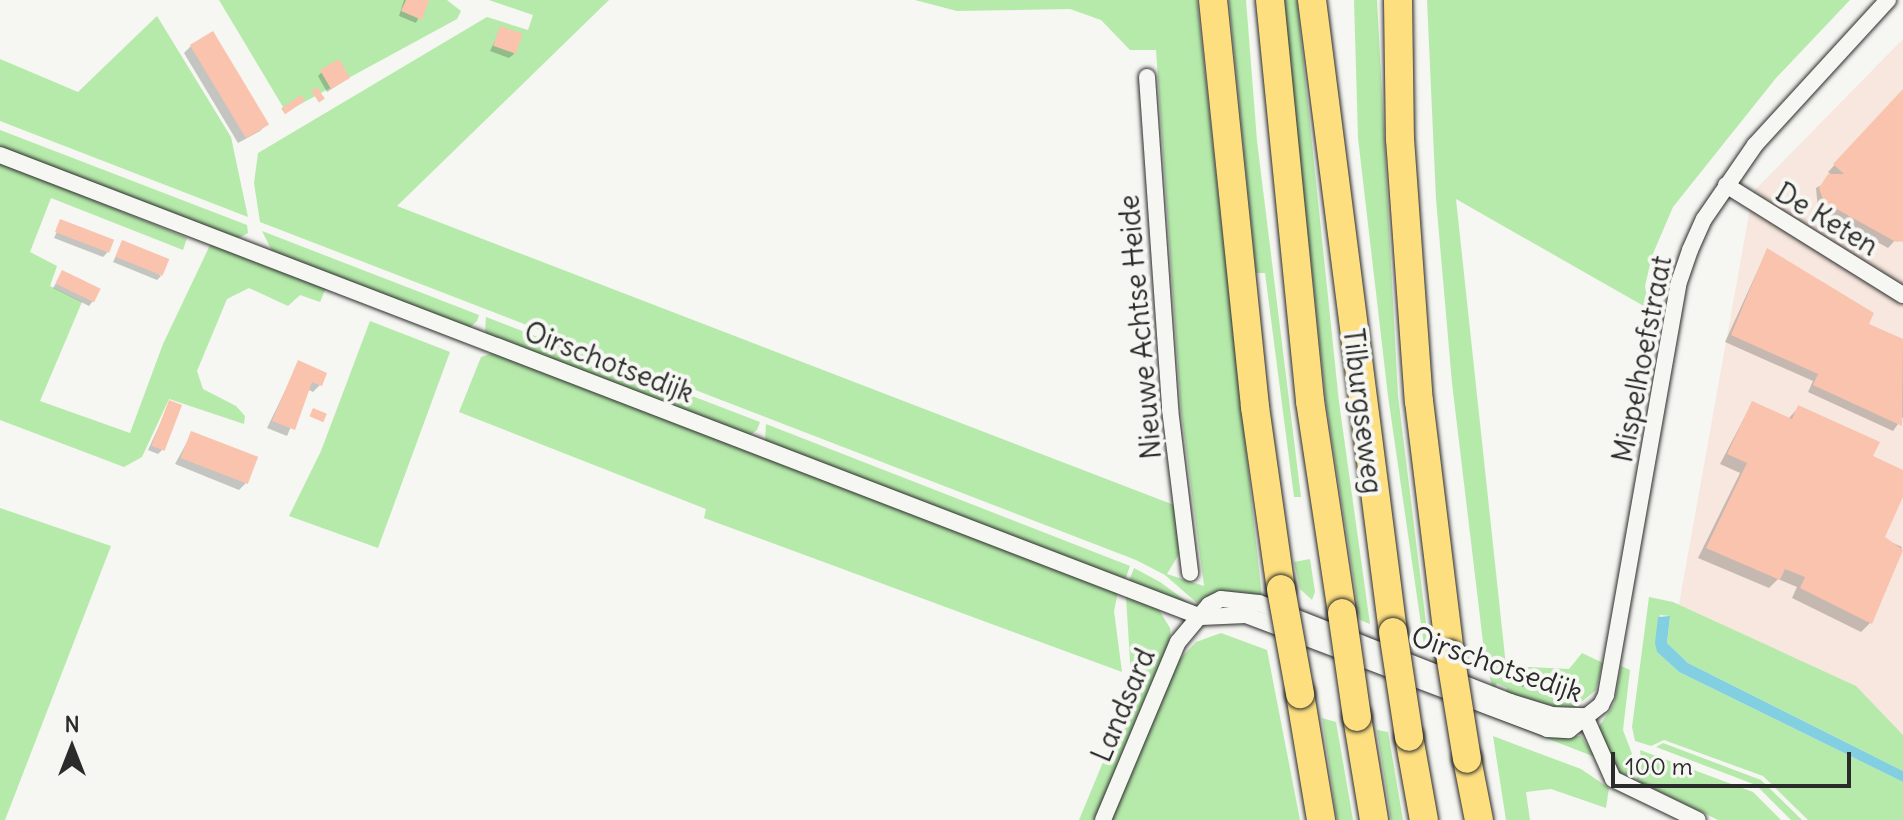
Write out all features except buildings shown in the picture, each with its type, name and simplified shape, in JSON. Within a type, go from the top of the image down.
[{"type":"highway","points":[[1213,0],[1255,407],[1281,589],[1321,820]]},
{"type":"highway","name":"Tilburgseweg","points":[[1270,0],[1310,401],[1374,820]]},
{"type":"highway","name":"Tilburgseweg","points":[[1312,0],[1393,632],[1424,820]]},
{"type":"highway","points":[[1325,88],[1329,0]]},
{"type":"highway","name":"Tilburgseweg","points":[[1398,0],[1400,139],[1419,401],[1450,654],[1479,820]]},
{"type":"street","name":"Mispelhoefstraat","points":[[1585,716],[1606,695],[1678,285],[1704,219],[1755,145],[1888,0]]},
{"type":"street","name":"Nieuwe Achtse Heide","points":[[1147,77],[1170,409],[1190,573]]},
{"type":"street","name":"Oirschotsedijk","points":[[0,155],[1201,617],[1221,599],[1259,603],[1510,702],[1552,715],[1585,716]]},
{"type":"street","name":"De Keten","points":[[1726,185],[1903,295]]},
{"type":"street","name":"Landsard","points":[[1103,820],[1178,642],[1201,617]]},
{"type":"street","points":[[1585,716],[1613,779],[1698,820]]},
{"type":"shaded area","points":[[1903,39],[1903,743],[1674,632],[1753,192]]},
{"type":"green space","points":[[219,0],[447,0],[461,11],[457,19],[286,112]]},
{"type":"green space","points":[[489,0],[609,0],[397,206],[1174,505],[1179,554],[1167,574],[1204,586],[1181,410],[1156,50],[1130,50],[1101,20],[1070,9],[957,11],[915,0],[1197,0],[1262,597],[1228,592],[1197,603],[1165,575],[1136,560],[260,222],[254,183],[258,153],[487,17],[528,30],[533,15]]},
{"type":"green space","points":[[1229,0],[1246,0],[1257,141],[1301,497],[1294,497],[1265,273],[1256,273]]},
{"type":"green space","points":[[1283,0],[1297,0],[1339,402],[1370,624],[1360,620],[1326,402]]},
{"type":"green space","points":[[1354,0],[1377,0],[1398,396],[1429,647],[1424,645],[1388,396],[1358,138]]},
{"type":"green space","points":[[1427,0],[1850,0],[1776,78],[1673,207],[1652,256],[1645,286],[1649,309],[1456,199],[1506,666],[1569,669],[1582,653],[1603,663],[1596,690],[1574,708],[1553,711],[1505,694],[1507,688],[1497,683],[1493,690],[1485,659],[1452,383],[1436,199]]},
{"type":"green space","points":[[157,16],[231,137],[248,217],[0,121],[0,59],[78,92]]},
{"type":"green space","points":[[0,130],[247,225],[248,233],[237,239],[0,147]]},
{"type":"green space","points":[[0,162],[187,238],[183,250],[51,198],[30,252],[57,266],[50,286],[82,302],[40,401],[130,433],[163,344],[211,243],[326,288],[320,302],[300,295],[288,306],[249,288],[227,299],[197,371],[203,389],[236,406],[245,416],[244,424],[169,399],[142,457],[124,467],[0,420]]},
{"type":"green space","points":[[262,231],[479,315],[477,321],[469,328],[272,251]]},
{"type":"green space","points":[[486,317],[760,422],[757,430],[749,436],[485,334]]},
{"type":"green space","points":[[370,321],[450,352],[378,548],[289,516],[321,451]]},
{"type":"green space","points":[[493,353],[1118,592],[1114,611],[1122,672],[704,518],[706,509],[459,412],[481,357]]},
{"type":"green space","points":[[766,424],[1130,566],[1125,580],[765,442]]},
{"type":"green space","points":[[0,508],[111,546],[5,820],[0,820]]},
{"type":"green space","points":[[1310,559],[1315,592],[1312,600],[1300,589],[1294,562]]},
{"type":"green space","points":[[1134,568],[1160,582],[1193,606],[1129,581]]},
{"type":"green space","points":[[1126,597],[1159,610],[1170,628],[1171,640],[1094,820],[1079,820],[1132,692]]},
{"type":"green space","points":[[1649,597],[1673,602],[1856,686],[1903,735],[1903,771],[1688,663],[1667,643],[1670,616],[1660,615],[1657,652],[1679,672],[1903,782],[1903,820],[1808,820],[1763,776],[1664,740],[1651,746],[1635,741],[1632,727]]},
{"type":"green space","points":[[1242,620],[1564,737],[1581,736],[1595,757]]},
{"type":"green space","points":[[1221,633],[1267,650],[1300,820],[1111,820],[1179,660],[1196,642]]},
{"type":"green space","points":[[1621,666],[1630,670],[1623,730],[1634,759],[1628,776],[1616,771],[1598,728],[1614,704]]},
{"type":"green space","points":[[1322,718],[1336,722],[1353,820],[1337,820]]},
{"type":"green space","points":[[1377,730],[1388,732],[1403,820],[1391,820]]},
{"type":"green space","points":[[1493,736],[1581,769],[1609,788],[1606,808],[1551,789],[1526,792],[1530,820],[1506,820]]},
{"type":"green space","points":[[1663,743],[1761,780],[1802,820],[1791,820],[1756,785],[1656,747]]},
{"type":"green space","points":[[1640,750],[1753,792],[1781,820],[1718,820],[1636,780],[1642,764]]},
{"type":"water","points":[[1670,616],[1667,643],[1688,663],[1903,771],[1903,782],[1679,672],[1657,652],[1655,643],[1658,617]]}]
